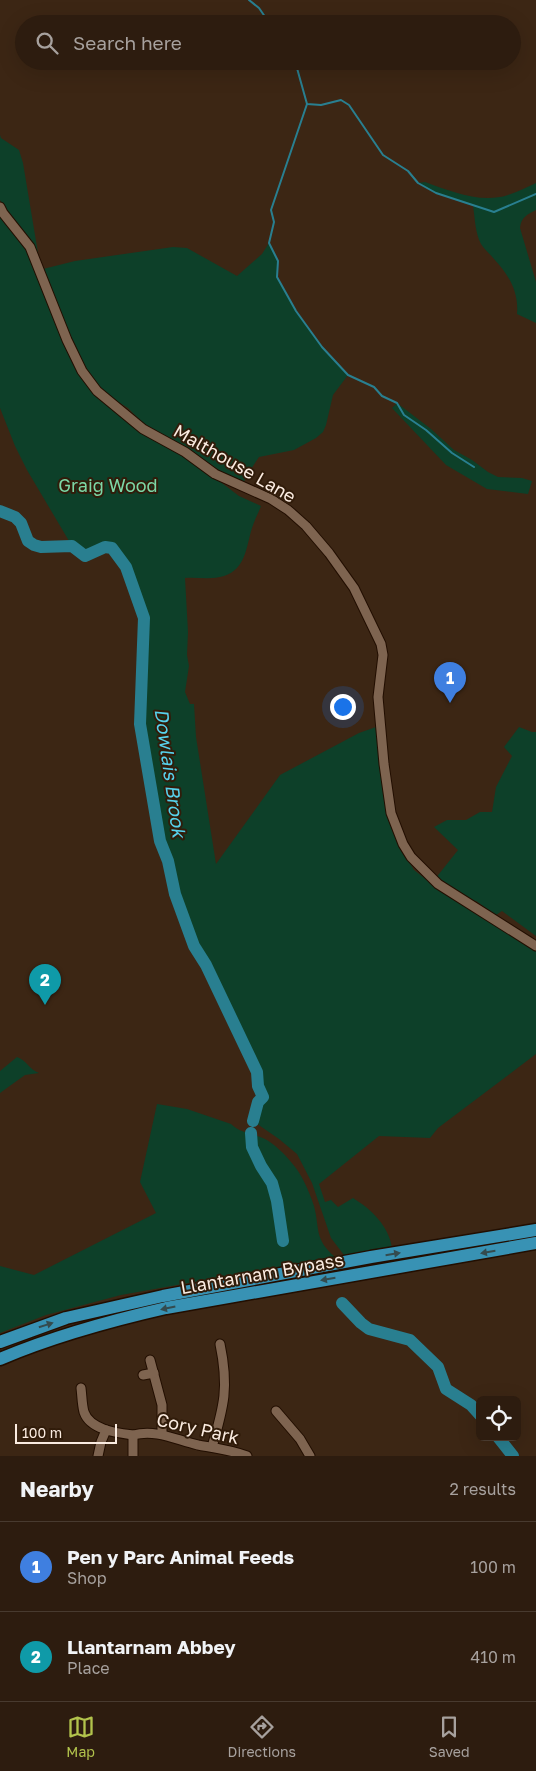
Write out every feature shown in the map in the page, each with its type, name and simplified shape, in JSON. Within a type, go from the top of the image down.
[{"type":"highway","name":"Llantarnam Bypass","points":[[0,1342],[66,1318],[144,1300],[536,1230]]},
{"type":"highway","name":"Llantarnam Bypass","points":[[0,1358],[66,1334],[166,1308],[536,1243]]},
{"type":"street","name":"Malthouse Lane","points":[[0,207],[30,247],[67,340],[82,371],[97,391],[143,429],[185,452],[215,474],[271,499],[288,510],[313,533],[329,553],[363,605],[381,644],[383,655],[379,707],[384,764],[390,813],[403,844],[411,857],[438,884],[536,946]]},
{"type":"street","points":[[203,1456],[219,1423],[226,1389],[226,1372],[220,1344]]},
{"type":"street","points":[[150,1360],[162,1405],[162,1434]]},
{"type":"street","points":[[143,1375],[154,1373]]},
{"type":"street","points":[[81,1388],[84,1413],[89,1420],[106,1430],[133,1434]]},
{"type":"street","points":[[276,1411],[300,1439],[310,1456]]},
{"type":"street","points":[[98,1456],[106,1430]]},
{"type":"street","name":"Cory Park","points":[[133,1456],[133,1434],[143,1432],[162,1434],[247,1456]]},
{"type":"green space","points":[[0,135],[1,138],[19,150],[23,163],[39,259],[26,234],[8,214],[0,200]]},
{"type":"green space","points":[[425,182],[466,195],[487,198],[508,195],[536,183],[536,210],[523,219],[520,228],[536,282],[536,323],[517,314],[515,291],[512,284],[479,240],[473,206],[436,193],[418,183]]},
{"type":"green space","name":"Graig Wood","points":[[0,216],[27,249],[73,359],[130,423],[152,439],[198,465],[239,496],[261,506],[244,556],[237,568],[231,573],[219,577],[185,578],[189,666],[185,692],[190,704],[194,704],[196,737],[216,864],[280,775],[359,733],[376,727],[387,815],[401,849],[414,870],[445,894],[521,939],[536,951],[536,1054],[438,1128],[430,1138],[379,1136],[319,1184],[325,1202],[331,1200],[338,1207],[353,1198],[366,1207],[383,1225],[392,1248],[344,1255],[331,1238],[312,1183],[297,1154],[253,1121],[258,1102],[263,1097],[258,1086],[257,1072],[206,965],[194,946],[175,894],[168,861],[160,841],[140,724],[144,618],[126,567],[112,548],[105,547],[85,556],[72,546],[27,470],[0,408]]},
{"type":"green space","points":[[269,243],[278,261],[277,277],[296,311],[322,347],[348,375],[333,395],[323,432],[294,450],[259,457],[243,484],[143,423],[128,408],[110,397],[99,387],[90,376],[73,344],[43,269],[75,261],[173,247],[187,248],[237,276],[262,254]]},
{"type":"green space","points":[[397,403],[431,429],[454,450],[488,472],[498,477],[522,478],[532,481],[528,494],[487,489],[446,465],[392,408]]},
{"type":"green space","points":[[519,727],[536,732],[536,936],[502,911],[496,915],[476,901],[471,902],[435,879],[458,850],[434,827],[447,820],[466,820],[480,812],[492,812],[496,787],[512,756],[504,747]]},
{"type":"green space","points":[[17,1057],[39,1073],[25,1075],[0,1093],[0,1071]]},
{"type":"green space","points":[[157,1104],[187,1109],[231,1124],[243,1131],[265,1139],[279,1149],[299,1172],[305,1183],[314,1206],[321,1239],[328,1251],[335,1257],[121,1295],[46,1315],[0,1333],[0,1266],[34,1275],[156,1213],[140,1182]]},
{"type":"waterway","points":[[249,0],[264,15]]},
{"type":"waterway","points":[[298,70],[307,104],[321,105],[341,100],[349,105],[383,155],[408,171],[418,183],[436,193],[494,212],[536,194]]},
{"type":"waterway","points":[[307,104],[271,210],[274,222],[269,243],[278,261],[277,277],[296,311],[322,347],[348,375],[374,387],[382,396],[397,403],[404,415],[426,430],[452,453],[474,467]]},
{"type":"waterway","name":"Dowlais Brook","points":[[0,511],[15,517],[21,523],[28,541],[34,545],[41,547],[72,546],[85,556],[105,547],[112,548],[126,567],[144,618],[140,724],[160,841],[168,861],[175,894],[194,946],[206,965],[257,1072],[258,1086],[263,1097],[258,1102],[253,1121]]},
{"type":"waterway","name":"Dowlais Brook","points":[[251,1133],[252,1147],[272,1183],[277,1201],[283,1241]]},
{"type":"waterway","name":"Dowlais Brook","points":[[342,1303],[369,1329],[410,1340],[438,1367],[446,1389],[471,1405],[476,1411]]},
{"type":"waterway","name":"Dowlais Brook","points":[[501,1441],[513,1456]]},
{"type":"place","name":"Pen y Parc Animal Feeds","points":[[450,703]]},
{"type":"place","name":"Llantarnam Abbey","points":[[45,1005]]}]
